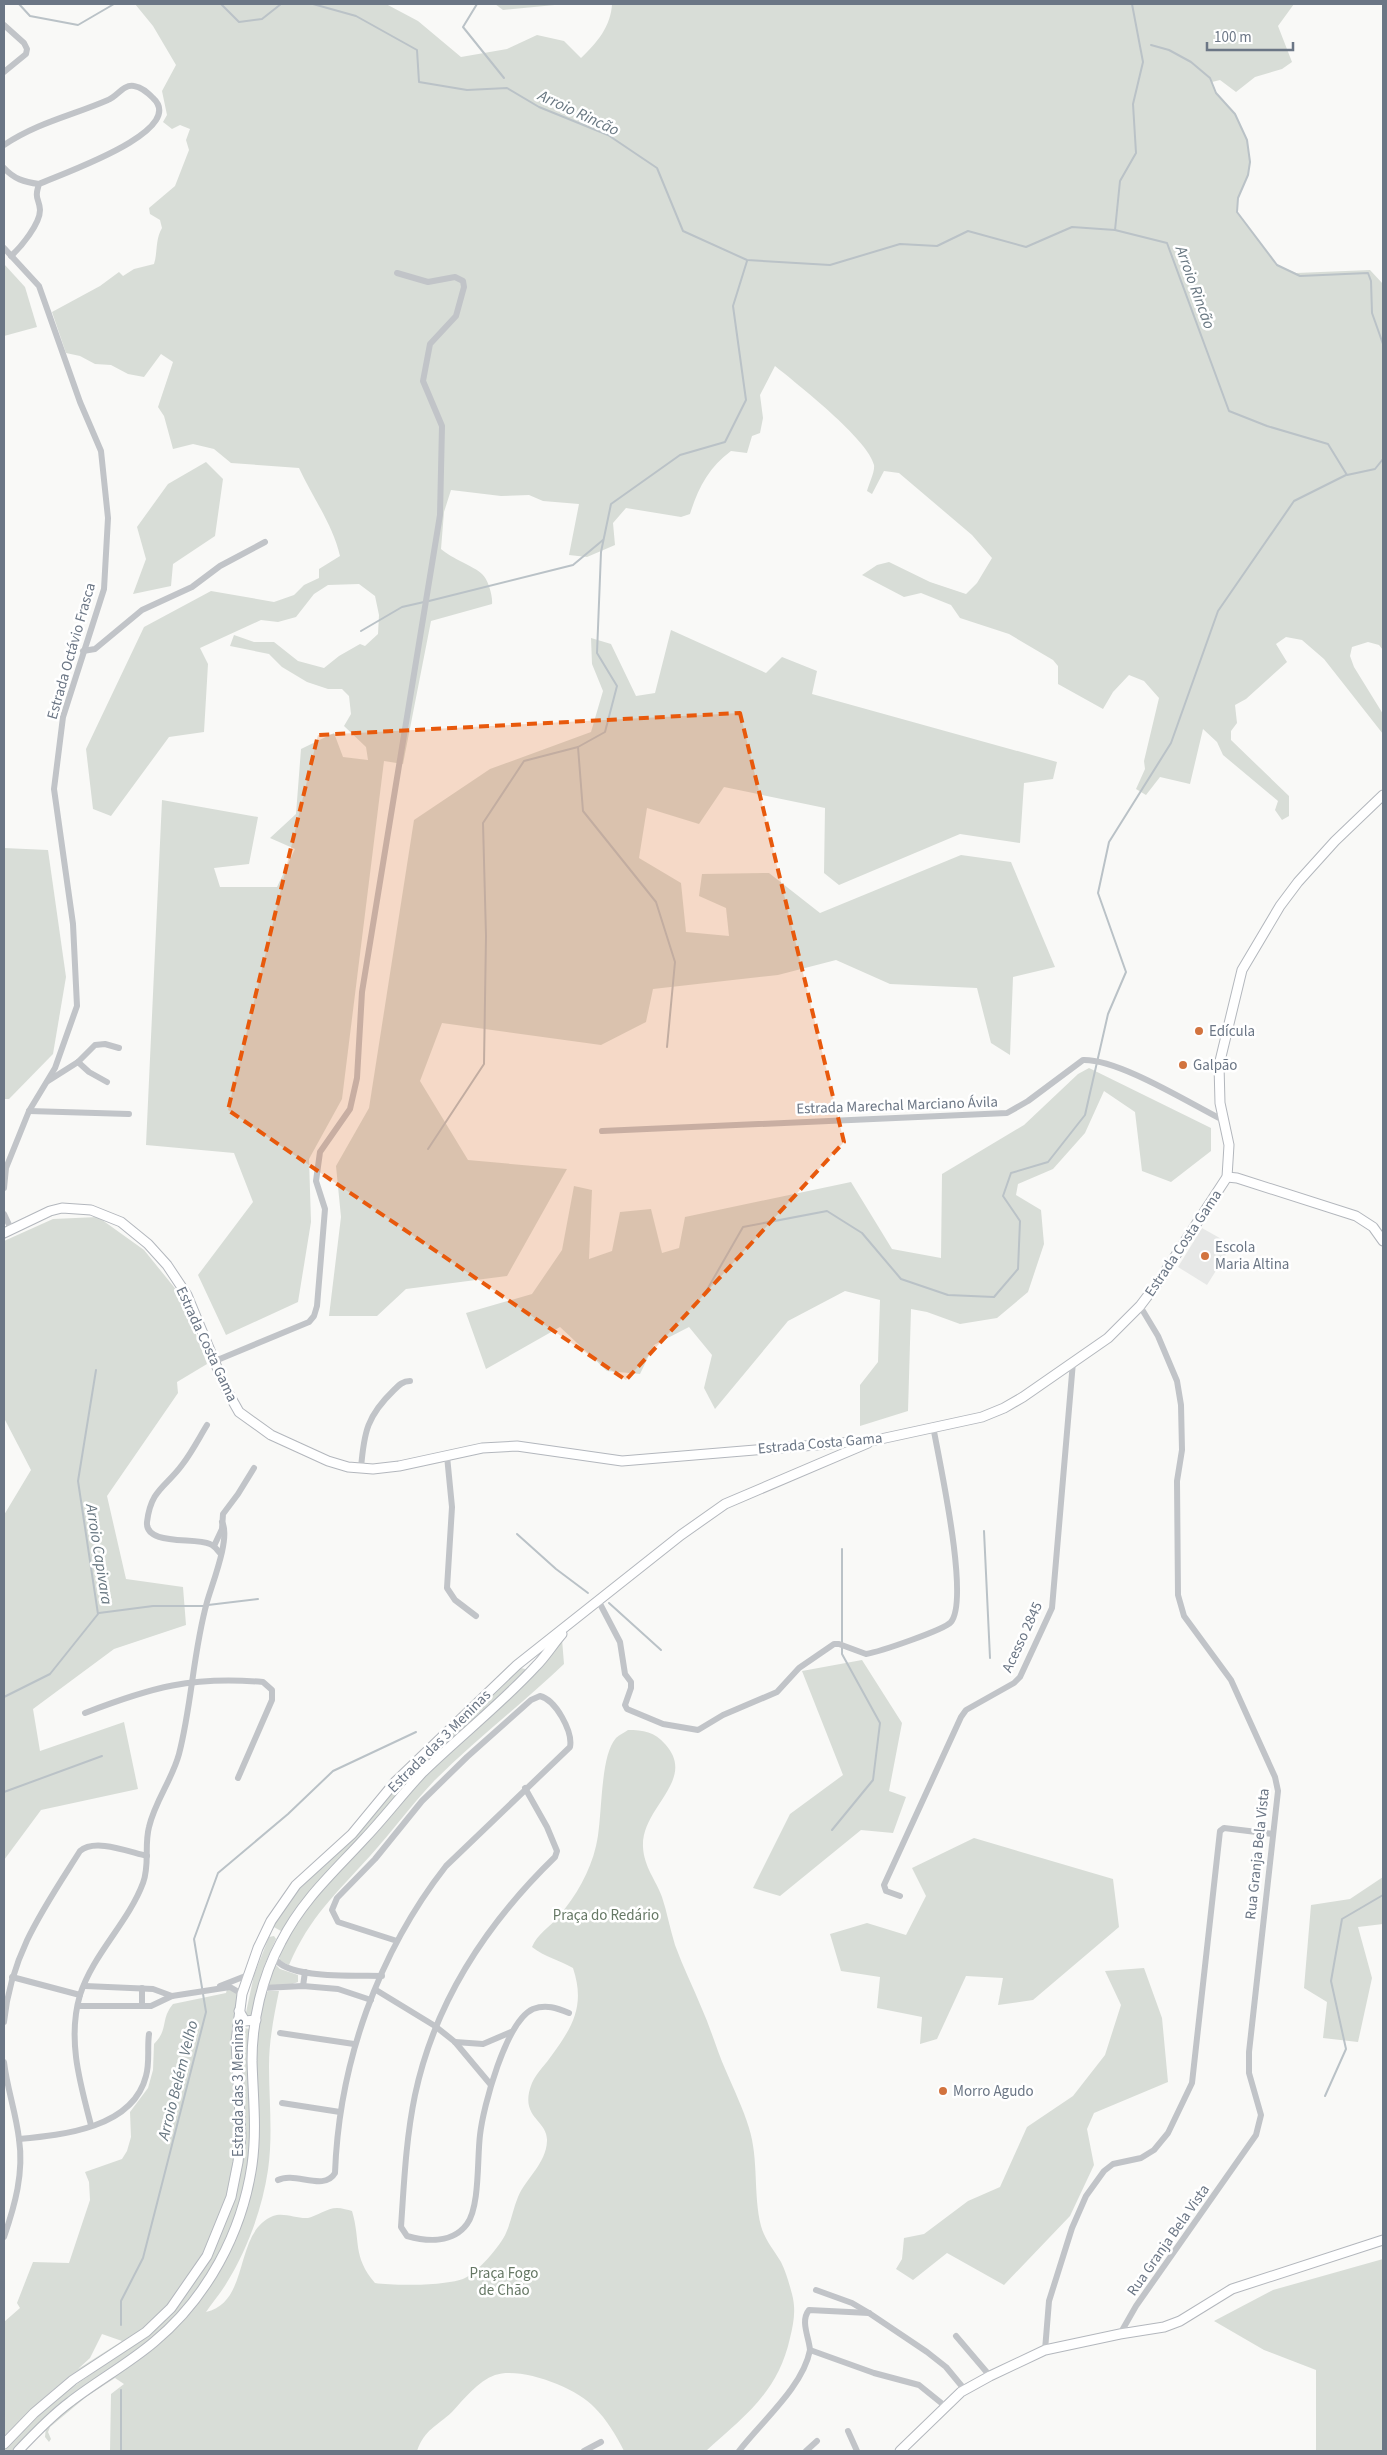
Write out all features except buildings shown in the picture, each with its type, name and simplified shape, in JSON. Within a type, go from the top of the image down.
[{"type":"main road","name":"Estrada Costa Gama","points":[[8,1231],[50,1211],[62,1208],[91,1210],[121,1222],[148,1244],[187,1295],[226,1389],[239,1412],[271,1435],[328,1461],[361,1468],[399,1466],[482,1448],[517,1446],[622,1461],[825,1442],[876,1440],[933,1426],[982,1417],[1004,1408],[1108,1338],[1140,1306],[1159,1281],[1227,1177],[1228,1145],[1218,1087],[1219,1065],[1242,970],[1269,922],[1298,882],[1335,841],[1383,796]]},
{"type":"main road","points":[[1227,1177],[1237,1178],[1356,1216],[1372,1227],[1383,1241]]},
{"type":"main road","name":"Estrada das 3 Meninas","points":[[4,2444],[34,2413],[73,2380],[146,2332],[175,2302],[207,2256],[231,2197],[238,2162],[240,2121],[235,2061],[242,1994],[264,1936],[277,1910],[296,1885],[352,1834],[395,1782],[517,1665],[598,1600],[725,1504],[876,1440]]},
{"type":"main road","points":[[824,1461],[825,1442]]},
{"type":"main road","name":"Estrada das 3 Meninas","points":[[18,2451],[72,2401],[143,2351],[169,2329],[202,2290],[221,2259],[241,2211],[252,2165],[254,2128],[252,2060],[256,2020],[263,1988],[280,1942],[298,1912],[321,1883],[366,1838],[425,1771],[538,1665],[575,1619]]},
{"type":"main road","points":[[264,1936],[277,1933],[280,1942]]},
{"type":"main road","points":[[239,2011],[245,2022],[256,2020]]},
{"type":"main road","points":[[900,2451],[946,2406],[966,2390],[990,2376],[1045,2350],[1164,2327],[1180,2321],[1232,2289],[1383,2240]]},
{"type":"street","points":[[4,24],[28,48],[26,54],[4,72]]},
{"type":"street","points":[[4,146],[32,128],[112,99],[124,88],[133,86],[143,89],[156,100],[159,111],[158,118],[134,142],[39,184],[23,182],[10,176],[4,168]]},
{"type":"street","points":[[11,256],[39,220],[40,209],[35,196],[39,184]]},
{"type":"street","name":"Estrada Octávio Frasca","points":[[4,248],[39,286],[80,402],[101,451],[108,518],[104,589],[63,716],[54,789],[72,924],[77,1006],[55,1068],[29,1111],[6,1168],[4,1188]]},
{"type":"street","points":[[214,1361],[309,1322],[314,1316],[317,1306],[325,1209],[316,1181],[320,1152],[350,1109],[357,1078],[362,992],[440,515],[442,426],[423,381],[423,373],[430,345],[455,317],[464,287],[463,281],[458,278],[428,282],[397,274]]},
{"type":"street","points":[[83,651],[95,649],[142,610],[192,587],[220,566],[249,553],[265,542]]},
{"type":"street","points":[[47,1082],[78,1062],[98,1044],[119,1048]]},
{"type":"street","name":"Estrada Marechal Marciano Ávila","points":[[602,1131],[1007,1113],[1028,1101],[1083,1060],[1092,1060],[1123,1069],[1223,1120]]},
{"type":"street","points":[[78,1062],[89,1072],[107,1082]]},
{"type":"street","points":[[29,1111],[129,1114]]},
{"type":"street","points":[[4,1214],[8,1231]]},
{"type":"street","name":"Rua Granja Bela Vista","points":[[1120,2334],[1136,2306],[1246,2152],[1260,2124],[1261,2115],[1249,2073],[1249,2052],[1278,1791],[1275,1777],[1231,1680],[1184,1616],[1178,1595],[1177,1481],[1182,1450],[1181,1405],[1177,1381],[1158,1336],[1140,1306]]},
{"type":"street","name":"Acesso 2845","points":[[900,1896],[886,1891],[884,1885],[961,1717],[974,1705],[1014,1683],[1020,1677],[1052,1608],[1073,1362]]},
{"type":"street","points":[[361,1468],[365,1437],[378,1405],[401,1383],[410,1381]]},
{"type":"street","points":[[207,1425],[182,1466],[154,1496],[147,1525],[150,1532],[157,1537],[202,1541],[214,1546],[220,1554]]},
{"type":"street","points":[[598,1600],[620,1642],[625,1674],[631,1682],[631,1688],[625,1700],[627,1709],[663,1724],[690,1730],[704,1728],[723,1715],[777,1692],[799,1668],[834,1644],[866,1654],[947,1626],[955,1614],[958,1576],[933,1426]]},
{"type":"street","points":[[447,1456],[452,1507],[447,1588],[455,1600],[476,1616]]},
{"type":"street","points":[[214,1546],[215,1540],[221,1532],[222,1514],[238,1494],[254,1468]]},
{"type":"street","points":[[91,2125],[76,2060],[75,2032],[80,1995],[93,1968],[140,1891],[146,1877],[148,1830],[151,1817],[174,1769],[194,1681],[199,1633],[225,1531],[222,1522]]},
{"type":"street","points":[[85,1713],[137,1694],[194,1681],[264,1682],[272,1690],[272,1700],[238,1778]]},
{"type":"street","points":[[278,2180],[288,2176],[322,2182],[333,2177],[335,2173],[340,2112],[354,2044],[397,1941],[430,1887],[446,1866],[525,1788],[567,1751],[571,1742],[570,1736],[551,1701],[540,1696],[531,1700],[439,1783],[375,1859],[337,1898],[332,1910],[338,1922],[397,1941]]},
{"type":"street","points":[[525,1788],[556,1846],[555,1857],[516,1896],[485,1935],[469,1961],[435,2026],[421,2070],[411,2120],[401,2227],[407,2236],[444,2239],[460,2231],[470,2218],[473,2210],[480,2133],[491,2085],[511,2032],[519,2019],[536,2008],[553,2007],[569,2013]]},
{"type":"street","points":[[1045,2350],[1049,2301],[1072,2228],[1086,2196],[1104,2171],[1113,2164],[1141,2158],[1154,2150],[1176,2119],[1192,2083],[1220,1831],[1224,1828],[1273,1834]]},
{"type":"street","points":[[4,2022],[12,1977],[30,1930],[80,1851],[84,1848],[96,1846],[147,1856]]},
{"type":"street","points":[[274,1957],[283,1966],[305,1972],[382,1976]]},
{"type":"street","points":[[303,1986],[305,1972]]},
{"type":"street","points":[[217,1988],[248,1975]]},
{"type":"street","points":[[12,1977],[80,1995]]},
{"type":"street","points":[[85,1986],[153,1989],[172,1996]]},
{"type":"street","points":[[78,2006],[152,2006],[172,1996],[230,1986],[242,1994]]},
{"type":"street","points":[[263,1988],[303,1986],[338,1988],[371,2000]]},
{"type":"street","points":[[142,1988],[142,2006]]},
{"type":"street","points":[[376,1990],[435,2026],[455,2042],[491,2085]]},
{"type":"street","points":[[455,2042],[483,2044],[511,2032]]},
{"type":"street","points":[[280,2033],[354,2044]]},
{"type":"street","points":[[19,2139],[50,2136],[91,2125],[116,2116],[125,2110],[138,2094],[146,2076],[149,2034]]},
{"type":"street","points":[[4,2062],[19,2139],[18,2186],[4,2237]]},
{"type":"street","points":[[282,2103],[340,2112]]},
{"type":"street","points":[[816,2290],[852,2303],[869,2313],[927,2352],[946,2368],[966,2390]]},
{"type":"street","points":[[739,2451],[771,2416],[790,2389],[810,2350],[805,2321],[809,2310],[869,2313]]},
{"type":"street","points":[[956,2336],[990,2376]]},
{"type":"street","points":[[810,2350],[874,2373],[919,2385],[946,2406]]},
{"type":"street","points":[[848,2431],[856,2451]]},
{"type":"street","points":[[806,2451],[817,2440]]},
{"type":"street","points":[[584,2451],[600,2442]]},
{"type":"highlighted area","points":[[740,713],[844,1142],[626,1380],[228,1110],[318,735]]},
{"type":"shaded area","name":"Escola Maria Altina","points":[[1202,1228],[1232,1245],[1207,1285],[1178,1267]]},
{"type":"green space","points":[[135,4],[386,4],[418,21],[461,57],[507,49],[537,35],[564,41],[581,58],[602,34],[609,20],[612,4],[1294,4],[1278,26],[1292,62],[1282,69],[1255,77],[1236,92],[1220,80],[1212,82],[1216,93],[1235,114],[1247,140],[1250,162],[1248,175],[1238,198],[1237,212],[1277,265],[1296,273],[1370,270],[1383,284],[1383,650],[1379,645],[1368,642],[1352,647],[1350,656],[1354,667],[1383,714],[1383,734],[1324,659],[1302,640],[1286,637],[1276,644],[1287,662],[1246,699],[1235,705],[1237,723],[1231,731],[1231,740],[1289,796],[1289,816],[1282,820],[1275,810],[1278,801],[1223,755],[1217,742],[1203,729],[1190,784],[1160,777],[1146,795],[1136,789],[1145,769],[1144,761],[1159,698],[1144,681],[1129,675],[1113,692],[1103,709],[1058,684],[1058,666],[1053,660],[1009,634],[960,618],[951,605],[921,593],[904,597],[862,575],[877,565],[889,562],[930,582],[966,594],[977,583],[992,558],[972,535],[899,473],[884,471],[872,494],[867,491],[874,468],[869,454],[846,427],[830,412],[775,366],[760,395],[763,418],[760,433],[752,436],[747,453],[731,451],[716,464],[705,479],[690,514],[681,517],[626,508],[613,523],[615,545],[587,557],[569,555],[579,504],[543,501],[529,495],[501,496],[451,490],[444,512],[441,549],[482,574],[490,588],[492,604],[431,621],[403,764],[384,761],[342,1099],[309,1159],[311,1222],[298,1302],[226,1335],[198,1275],[253,1202],[234,1153],[146,1145],[162,800],[258,817],[249,864],[214,868],[220,887],[277,887],[295,849],[270,838],[296,814],[301,749],[334,733],[343,757],[368,760],[366,747],[344,726],[351,714],[349,696],[342,689],[328,689],[307,682],[282,667],[269,654],[230,646],[234,635],[254,642],[274,642],[298,661],[324,668],[339,656],[360,644],[365,646],[378,634],[379,615],[375,596],[359,584],[328,585],[314,594],[296,617],[278,622],[261,620],[200,648],[208,664],[204,732],[169,737],[111,816],[93,809],[86,749],[144,627],[211,591],[274,602],[294,595],[304,585],[319,578],[319,569],[340,556],[328,522],[299,468],[231,463],[214,449],[193,444],[173,449],[164,416],[158,407],[173,362],[161,354],[144,377],[128,374],[111,365],[95,364],[80,356],[66,353],[52,312],[100,286],[119,272],[123,276],[134,269],[154,264],[158,237],[162,228],[160,220],[150,214],[149,208],[175,186],[189,150],[186,140],[190,129],[180,125],[172,129],[163,122],[167,115],[162,91],[176,65],[153,26]]},
{"type":"green space","points":[[495,4],[565,4],[503,10]]},
{"type":"green space","points":[[4,264],[25,287],[37,327],[4,336]]},
{"type":"green space","points":[[206,462],[223,479],[215,536],[173,564],[171,586],[133,594],[146,559],[137,527],[168,484]]},
{"type":"green space","points":[[671,630],[766,673],[782,657],[817,671],[812,694],[1057,762],[1053,779],[1024,783],[1020,843],[960,834],[839,885],[824,873],[825,808],[724,787],[699,824],[647,808],[639,858],[681,883],[686,932],[729,936],[726,908],[699,896],[702,874],[769,873],[820,913],[961,855],[1011,862],[1055,967],[1013,977],[1010,1055],[991,1043],[977,988],[890,984],[836,960],[778,975],[653,989],[646,1022],[601,1045],[442,1023],[420,1081],[468,1160],[567,1169],[507,1276],[406,1289],[377,1316],[329,1316],[341,1217],[336,1166],[369,1108],[414,820],[490,769],[591,732],[603,691],[592,664],[591,638],[611,644],[636,696],[655,693]]},
{"type":"green space","points":[[4,848],[48,850],[66,977],[53,1054],[9,1099],[4,1099]]},
{"type":"green space","points":[[1089,1068],[1211,1128],[1211,1151],[1171,1182],[1142,1171],[1135,1112],[1104,1091],[1085,1133],[1053,1169],[1018,1184],[1016,1195],[1041,1210],[1044,1244],[1028,1292],[997,1318],[960,1324],[927,1312],[911,1309],[908,1411],[860,1426],[860,1385],[878,1362],[880,1300],[845,1291],[788,1321],[715,1409],[704,1388],[712,1355],[689,1327],[654,1345],[640,1374],[607,1371],[560,1327],[486,1369],[466,1313],[532,1294],[562,1250],[574,1186],[592,1190],[589,1259],[612,1251],[620,1212],[651,1209],[662,1253],[679,1248],[685,1217],[851,1182],[892,1249],[941,1258],[942,1174],[1024,1125],[1078,1074]]},
{"type":"green space","points":[[98,1217],[144,1250],[182,1297],[207,1364],[177,1382],[178,1393],[107,1496],[126,1579],[183,1587],[186,1625],[114,1649],[33,1709],[40,1751],[124,1722],[138,1789],[41,1810],[4,1860],[4,1515],[31,1470],[4,1418],[4,1241],[53,1219]]},
{"type":"green space","points":[[562,1639],[564,1664],[434,1781],[325,1906],[306,1932],[289,1965],[280,1961],[279,1954],[301,1914],[403,1798]]},
{"type":"green space","points":[[862,1660],[902,1723],[889,1791],[906,1797],[893,1833],[861,1830],[780,1896],[753,1888],[790,1814],[843,1775],[802,1671]]},
{"type":"green space","points":[[521,1668],[525,1669],[526,1673],[423,1769],[281,1931],[272,1926],[302,1884],[391,1791]]},
{"type":"green space","points":[[628,1730],[644,1731],[653,1734],[665,1744],[673,1757],[675,1770],[672,1782],[650,1819],[645,1833],[644,1854],[660,1891],[678,1953],[747,2121],[754,2152],[757,2202],[761,2226],[783,2266],[793,2300],[793,2321],[785,2357],[777,2374],[758,2402],[706,2451],[624,2451],[607,2422],[586,2400],[548,2380],[506,2373],[495,2375],[477,2386],[452,2412],[427,2433],[417,2451],[110,2451],[111,2394],[124,2384],[115,2378],[86,2397],[50,2427],[48,2432],[51,2439],[49,2442],[45,2437],[46,2427],[198,2301],[247,2203],[259,2021],[264,1997],[268,1991],[279,1991],[270,2047],[270,2144],[268,2170],[258,2215],[247,2244],[224,2288],[206,2312],[220,2306],[230,2295],[252,2236],[260,2224],[277,2215],[308,2218],[333,2208],[352,2211],[360,2256],[363,2265],[375,2283],[421,2285],[457,2281],[476,2271],[494,2251],[506,2233],[522,2190],[539,2164],[546,2149],[546,2134],[531,2111],[529,2104],[532,2083],[566,2034],[575,2014],[577,2003],[578,1993],[573,1968],[532,1947],[537,1938],[555,1920],[577,1892],[586,1874],[596,1846],[607,1759],[616,1738]]},
{"type":"green space","points":[[974,1838],[1113,1879],[1119,1927],[1033,2000],[998,2005],[1003,1978],[966,1976],[937,2039],[920,2044],[922,2017],[877,2008],[880,1977],[841,1971],[830,1934],[867,1923],[906,1935],[926,1896],[912,1868]]},
{"type":"green space","points":[[1383,1877],[1383,1924],[1358,1927],[1372,1978],[1358,2042],[1323,2038],[1327,2002],[1304,1988],[1311,1905],[1350,1899]]},
{"type":"green space","points":[[274,1936],[276,1939],[265,1964],[251,2017],[245,2017],[254,1975],[269,1937]]},
{"type":"green space","points":[[275,1964],[280,1969],[298,1975],[298,1982],[290,1985],[267,1985]]},
{"type":"green space","points":[[1144,1968],[1162,2018],[1168,2082],[1094,2113],[1087,2129],[1094,2165],[1070,2216],[1004,2285],[947,2253],[913,2280],[896,2269],[902,2259],[904,2238],[924,2234],[968,2201],[1000,2187],[1027,2127],[1073,2096],[1105,2055],[1121,2005],[1105,1971]]},
{"type":"green space","points":[[227,1989],[238,1992],[232,2064],[237,2143],[228,2194],[208,2246],[194,2271],[161,2314],[134,2337],[62,2383],[36,2405],[4,2437],[4,2322],[20,2308],[17,2303],[33,2262],[69,2263],[90,2200],[89,2182],[85,2172],[122,2159],[127,2151],[131,2137],[130,2112],[148,2088],[153,2070],[154,2044],[159,2039],[173,2004],[226,1993]],"holes":[[[102,2334],[122,2341],[78,2369],[90,2358]]]},
{"type":"green space","points":[[242,2028],[251,2029],[250,2149],[243,2192],[225,2245],[198,2291],[167,2327],[33,2431],[13,2451],[4,2451],[16,2436],[57,2398],[130,2347],[207,2262],[225,2222],[236,2189],[238,2061]]},
{"type":"green space","points":[[1383,2259],[1383,2451],[1316,2451],[1316,2370],[1264,2350],[1214,2321],[1273,2290]]},
{"type":"waterway","name":"Arroio Rincão","points":[[19,4],[30,16],[78,25],[114,4]]},
{"type":"waterway","name":"Arroio Rincão","points":[[221,4],[239,22],[262,19],[281,4]]},
{"type":"waterway","name":"Arroio Rincão","points":[[313,4],[356,16],[417,50],[419,82],[467,90],[507,88],[539,107],[608,135],[657,168],[683,231],[747,260],[830,265],[900,244],[937,246],[968,231],[1026,247],[1072,227],[1115,230],[1167,243],[1229,411],[1267,426],[1328,444],[1347,475],[1375,469],[1383,459]]},
{"type":"waterway","points":[[477,4],[463,27],[504,78]]},
{"type":"waterway","points":[[1115,230],[1120,181],[1136,153],[1133,104],[1143,62],[1132,4]]},
{"type":"waterway","points":[[1151,45],[1169,50],[1191,62],[1210,78],[1216,93],[1235,114],[1247,140],[1250,162],[1248,175],[1238,198],[1237,212],[1277,265],[1300,276],[1368,273],[1371,281],[1372,313],[1383,344]]},
{"type":"waterway","points":[[428,1149],[484,1064],[486,936],[483,823],[524,761],[578,747],[605,732],[617,686],[597,653],[601,552],[611,504],[680,455],[725,442],[746,400],[733,306],[747,261]]},
{"type":"waterway","points":[[704,1295],[743,1227],[827,1211],[862,1233],[901,1279],[948,1295],[994,1297],[1018,1269],[1020,1221],[1003,1196],[1011,1173],[1048,1162],[1085,1115],[1108,1014],[1126,972],[1098,893],[1109,842],[1171,743],[1218,611],[1294,501],[1346,475]]},
{"type":"waterway","points":[[429,601],[573,565],[603,540]]},
{"type":"waterway","points":[[361,631],[402,607],[424,602]]},
{"type":"waterway","points":[[578,747],[583,811],[656,902],[675,962],[667,1047]]},
{"type":"waterway","name":"Arroio Capivara","points":[[4,1697],[50,1674],[98,1614],[78,1481],[96,1370]]},
{"type":"waterway","points":[[984,1531],[990,1658]]},
{"type":"waterway","points":[[517,1534],[556,1569],[588,1593]]},
{"type":"waterway","points":[[842,1549],[842,1642]]},
{"type":"waterway","points":[[208,1605],[258,1599]]},
{"type":"waterway","points":[[609,1603],[661,1650]]},
{"type":"waterway","points":[[99,1613],[153,1606],[203,1606]]},
{"type":"waterway","points":[[832,1830],[873,1780],[880,1723],[842,1654],[842,1647]]},
{"type":"waterway","name":"Arroio Belém Velho","points":[[121,2325],[121,2301],[143,2258],[206,2012],[194,1939],[218,1873],[288,1814],[333,1771],[416,1732]]},
{"type":"waterway","points":[[4,1792],[102,1756]]},
{"type":"waterway","points":[[1325,2096],[1346,2049],[1331,1981],[1342,1919],[1383,1895]]},
{"type":"waterway","name":"Arroio Belém Velho","points":[[121,2390],[121,2451]]},
{"type":"place","name":"Edícula","points":[[1199,1031]]},
{"type":"place","name":"Galpão","points":[[1183,1065]]},
{"type":"place","name":"Escola Maria Altina","points":[[1205,1256]]},
{"type":"place","name":"Morro Agudo","points":[[943,2091]]},
{"type":"park label","name":"Praça do Redário","points":[[606,1915]]},
{"type":"park label","name":"Praça Fogo de Chão","points":[[504,2282]]}]
